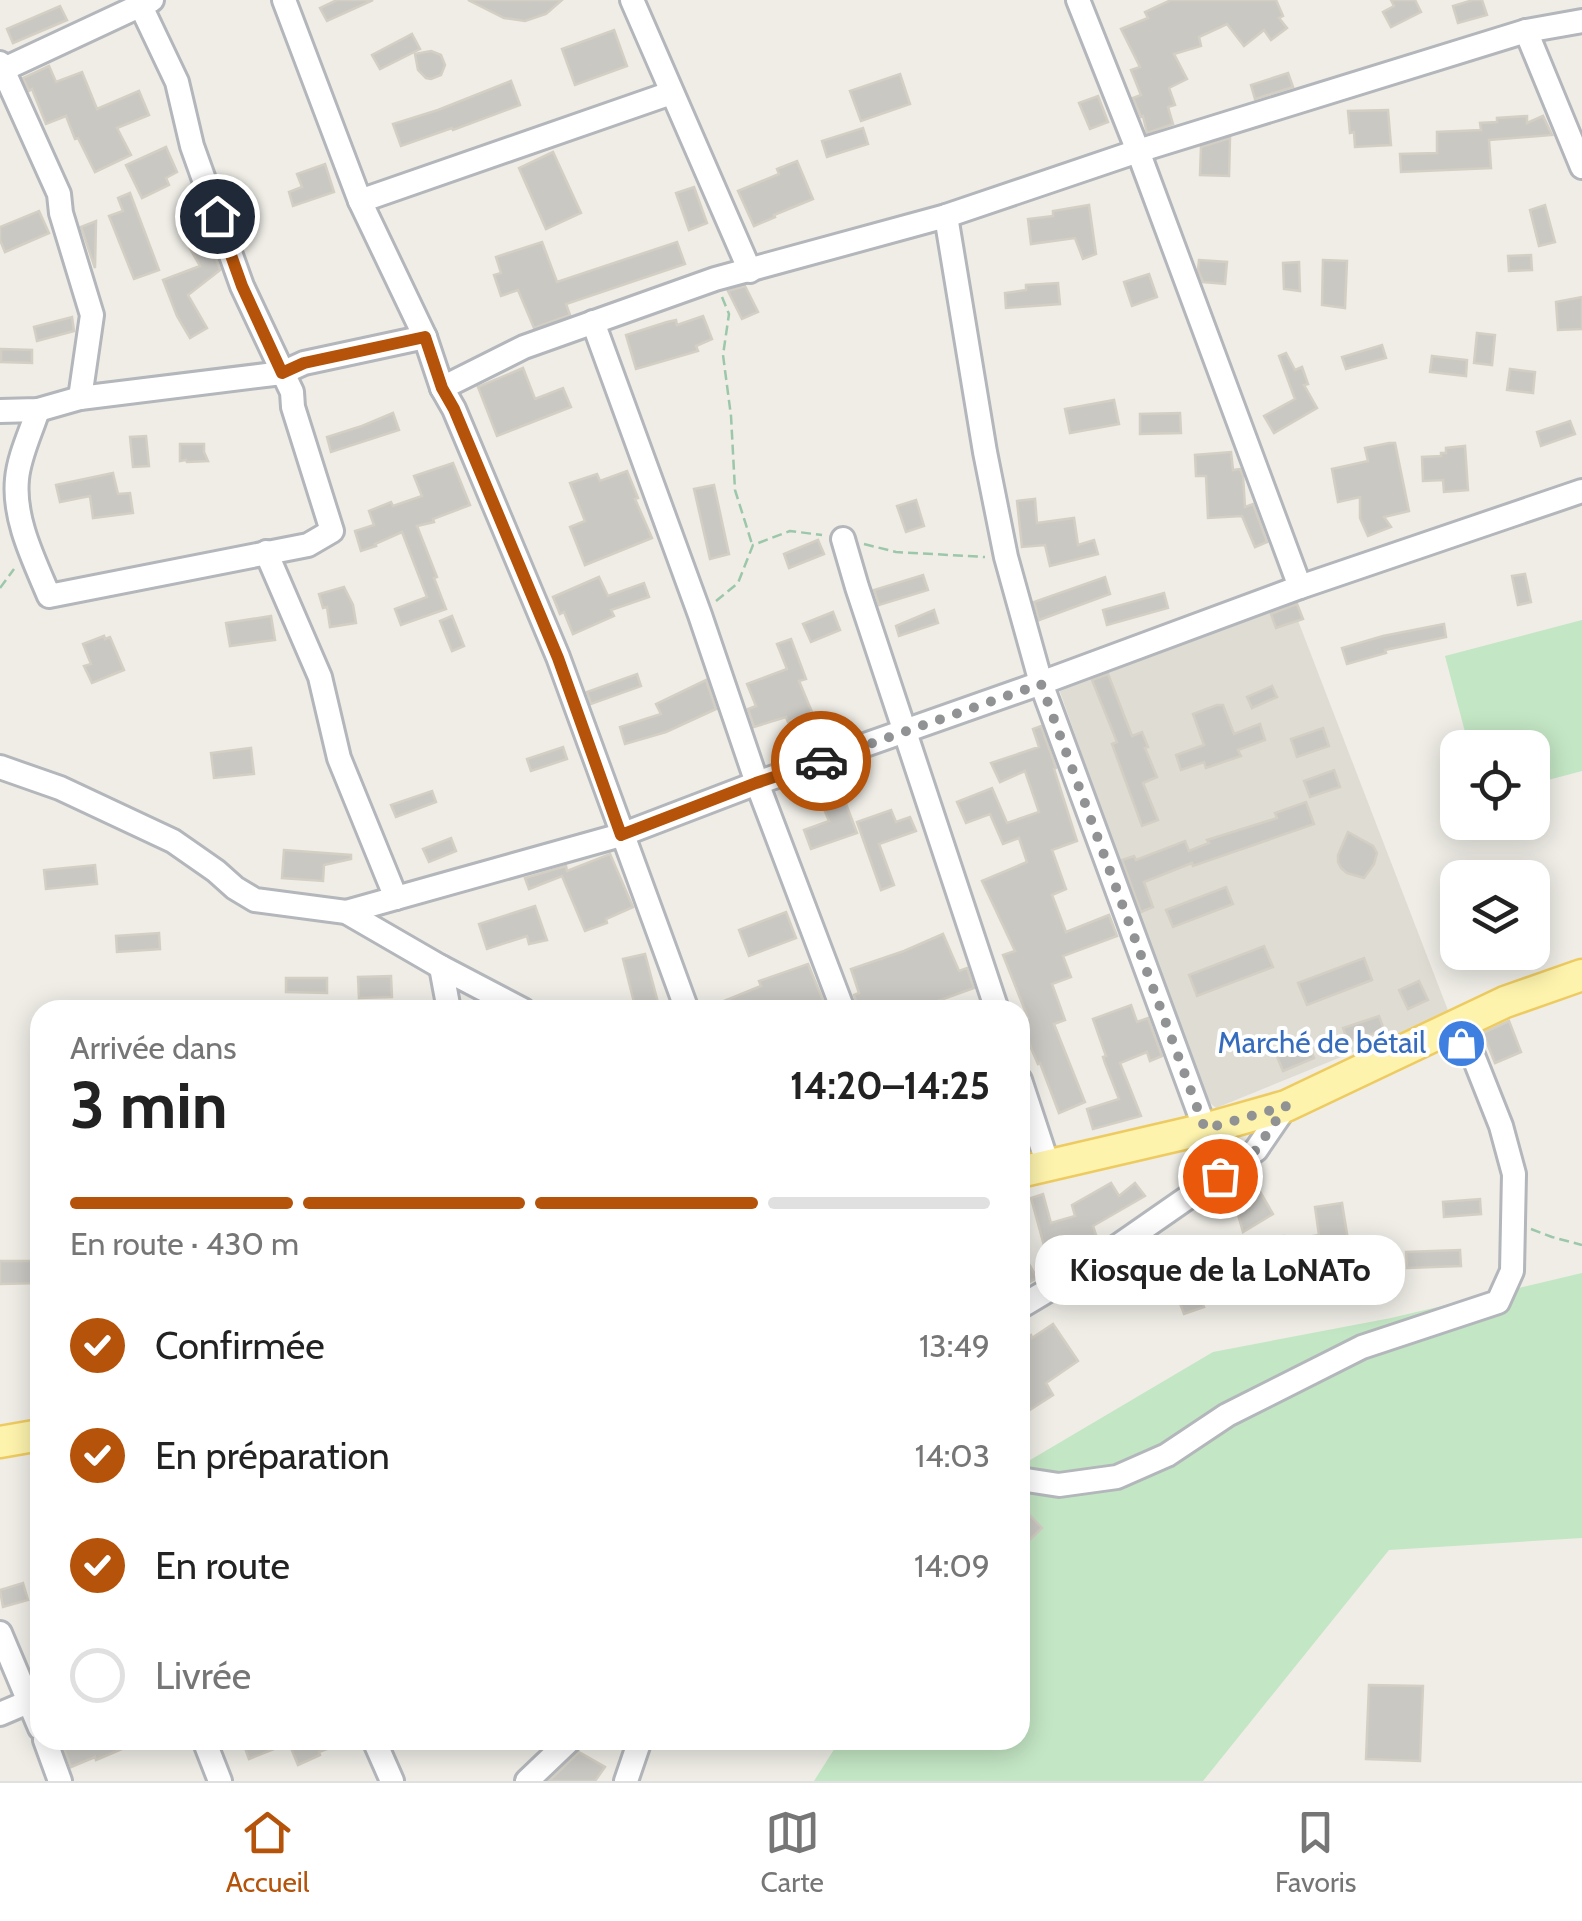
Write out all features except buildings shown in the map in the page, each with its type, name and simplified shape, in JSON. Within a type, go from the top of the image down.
[{"type":"main road","points":[[1034,1168],[1286,1106],[1505,1002],[1582,975]]},
{"type":"main road","points":[[0,1442],[30,1437]]},
{"type":"street","points":[[284,0],[360,200],[425,337],[442,388],[558,658],[683,1000]]},
{"type":"street","points":[[632,0],[750,271]]},
{"type":"street","points":[[38,410],[18,468],[17,497],[28,544],[48,596],[308,544],[332,531],[293,407],[292,392],[242,286],[192,146],[177,82],[143,2],[1,68],[59,194],[61,213],[92,315],[80,398]]},
{"type":"street","points":[[1083,4],[1300,586]]},
{"type":"street","points":[[442,388],[524,346],[715,279],[946,216],[1138,151],[1526,31],[1582,21]]},
{"type":"street","points":[[1526,31],[1582,167]]},
{"type":"street","points":[[360,200],[672,93]]},
{"type":"street","points":[[946,216],[971,376],[1006,557],[1041,684],[1205,1129]]},
{"type":"street","points":[[594,322],[756,783],[838,1000]]},
{"type":"street","points":[[0,411],[38,410],[80,398],[282,373],[304,363],[425,337]]},
{"type":"street","points":[[346,912],[621,835],[1300,586],[1582,491]]},
{"type":"street","points":[[843,539],[994,1000]]},
{"type":"street","points":[[266,552],[320,678],[339,758],[396,898]]},
{"type":"street","points":[[0,767],[60,788],[172,840],[255,900],[346,912],[503,1000]]},
{"type":"street","points":[[441,968],[447,1000]]},
{"type":"street","points":[[1030,1481],[1059,1485],[1118,1477],[1168,1455],[1227,1415],[1362,1347],[1498,1302],[1512,1271],[1514,1174],[1501,1126],[1460,1025]]},
{"type":"street","points":[[1030,1301],[1092,1264],[1256,1150],[1286,1106]]},
{"type":"street","points":[[1030,1143],[1034,1168]]},
{"type":"street","points":[[0,1632],[30,1689]]},
{"type":"street","points":[[0,1714],[30,1701]]},
{"type":"street","points":[[48,1750],[60,1781]]},
{"type":"street","points":[[208,1750],[220,1781]]},
{"type":"street","points":[[378,1750],[392,1781]]},
{"type":"street","points":[[527,1781],[560,1750]]},
{"type":"street","points":[[626,1781],[637,1750]]},
{"type":"path","points":[[700,615],[738,583],[753,545],[735,490],[731,416],[722,355],[728,314],[715,279]]},
{"type":"path","points":[[753,545],[790,530],[896,552],[1006,557]]},
{"type":"path","points":[[1514,1222],[1582,1245]]},
{"type":"shaded area","points":[[1292,605],[1449,1013],[1216,1108],[1210,1103],[1119,861],[1058,686]]},
{"type":"green space","points":[[1582,620],[1582,771],[1550,779],[1550,730],[1465,730],[1445,656]]},
{"type":"green space","points":[[1582,1273],[1582,1538],[1389,1550],[1203,1781],[814,1781],[834,1750],[1030,1750],[1030,1460],[1213,1352],[1391,1318]]},
{"type":"way so far","points":[[821,761],[1041,684],[1205,1129],[1286,1106],[1256,1150],[1220,1176]]},
{"type":"place","name":"Marché de bétail","points":[[1461,1043]]},
{"type":"place","name":"Kiosque de la LoNATo","points":[[1220,1176]]},
{"type":"route","points":[[217,216],[242,286],[282,373],[304,363],[425,337],[442,388],[558,658],[621,835],[821,761]]}]
